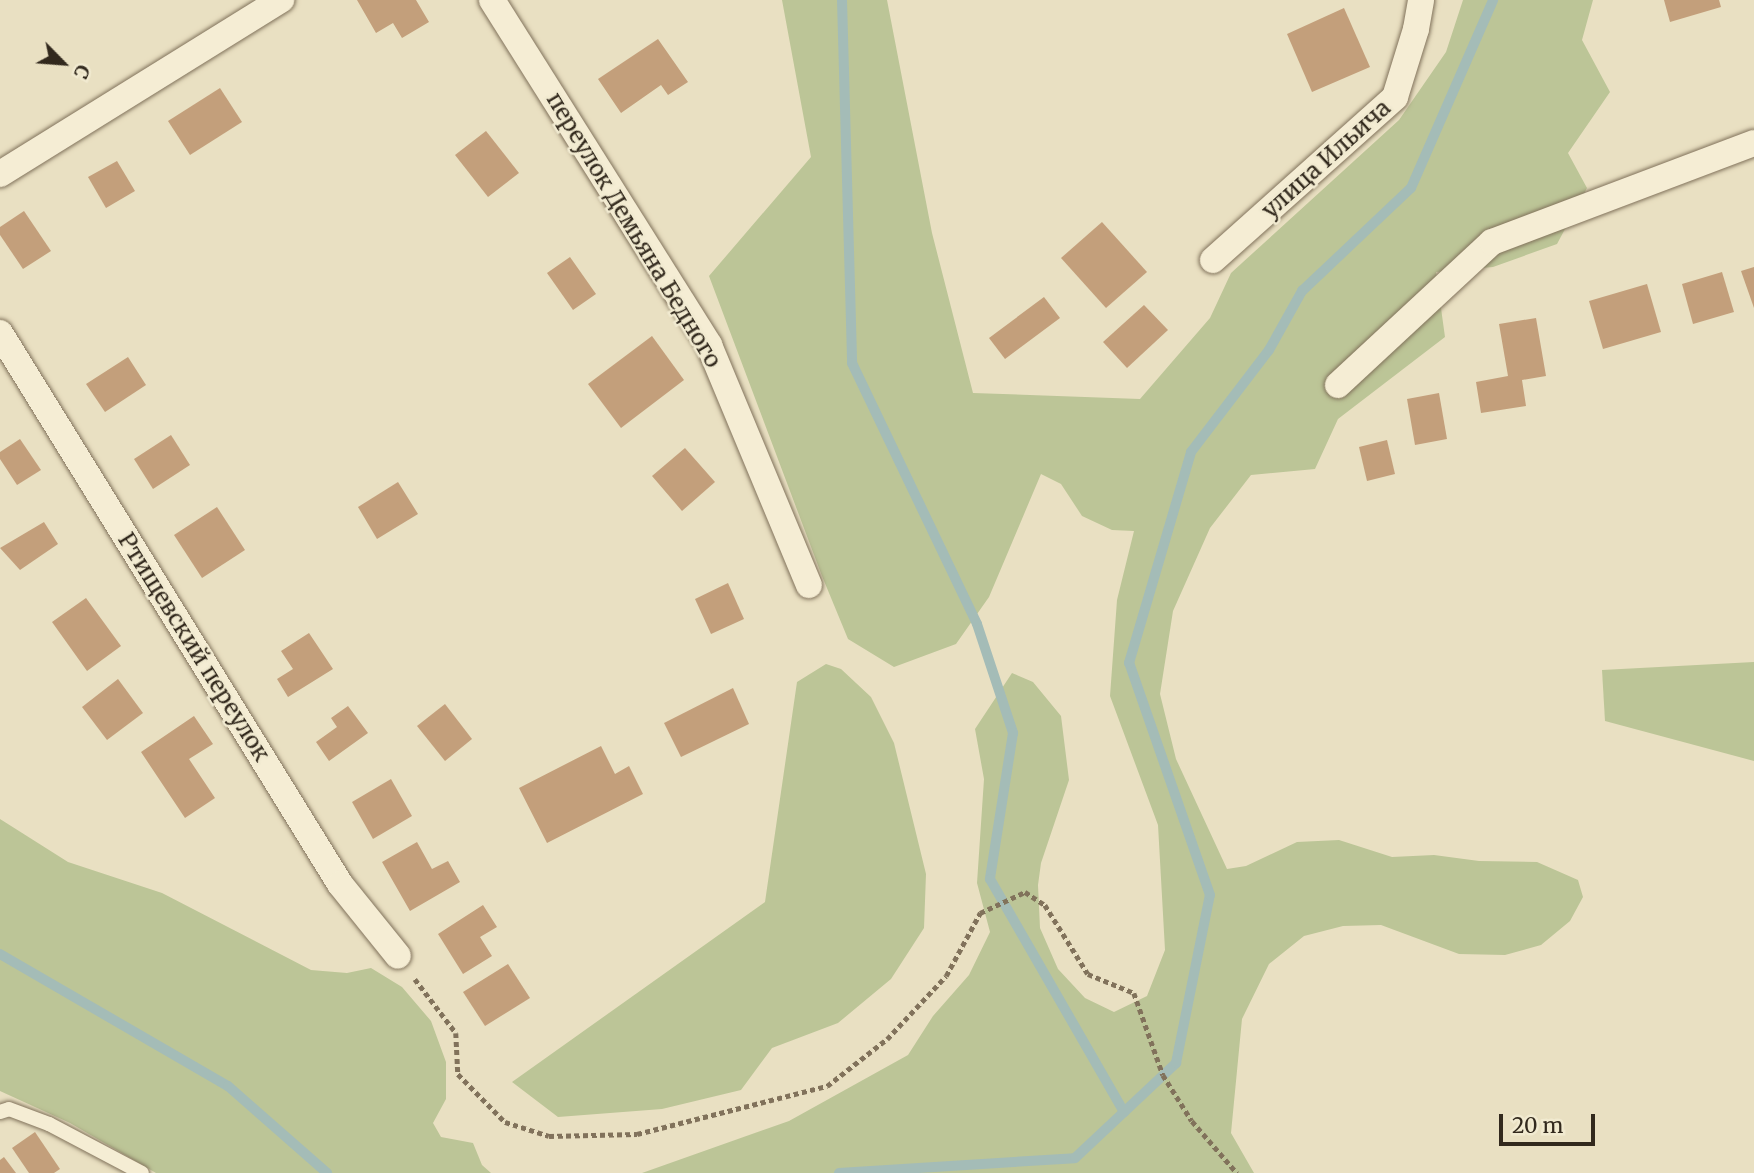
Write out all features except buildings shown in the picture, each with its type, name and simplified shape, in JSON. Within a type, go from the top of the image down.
[{"type":"street","points":[[0,174],[281,0]]},
{"type":"street","name":"переулок Демьяна Бедного","points":[[492,0],[709,345],[809,584]]},
{"type":"street","name":"улица Ильича","points":[[1213,260],[1395,97],[1416,29],[1420,0]]},
{"type":"street","points":[[1338,385],[1492,242],[1754,143]]},
{"type":"street","name":"Ртищевский переулок","points":[[0,332],[340,884],[398,956]]},
{"type":"lane","points":[[0,1112],[9,1109],[49,1124],[142,1173]]},
{"type":"path","points":[[398,956],[456,1032],[458,1074],[505,1122],[549,1136],[637,1133],[827,1086],[887,1039],[946,976],[981,913],[1025,892],[1045,905],[1088,974],[1134,993],[1163,1075],[1192,1121],[1237,1173]]},
{"type":"green space","points":[[782,0],[887,0],[932,233],[973,393],[1140,399],[1210,318],[1231,273],[1399,120],[1446,52],[1463,0],[1593,0],[1582,40],[1610,92],[1568,153],[1587,188],[1557,244],[1493,267],[1436,272],[1445,337],[1338,419],[1315,469],[1251,475],[1210,528],[1173,611],[1160,694],[1176,759],[1227,869],[1246,866],[1297,842],[1339,840],[1392,857],[1434,855],[1479,861],[1537,862],[1578,880],[1583,897],[1570,921],[1541,945],[1505,955],[1459,954],[1381,925],[1343,926],[1304,936],[1269,964],[1242,1019],[1231,1133],[1254,1173],[642,1173],[789,1121],[908,1055],[933,1016],[969,975],[990,932],[977,883],[984,779],[975,729],[1012,673],[1033,682],[1061,716],[1069,780],[1041,863],[1038,885],[1040,928],[1058,969],[1085,998],[1114,1012],[1147,996],[1165,950],[1158,825],[1110,696],[1117,600],[1134,531],[1112,530],[1082,516],[1061,484],[1041,474],[989,597],[956,644],[894,667],[848,639],[822,576],[709,276],[811,157]]},
{"type":"green space","points":[[1754,662],[1754,761],[1605,721],[1602,670]]},
{"type":"green space","points":[[826,664],[841,669],[871,697],[894,743],[926,874],[924,928],[891,979],[838,1023],[772,1048],[741,1090],[662,1109],[558,1117],[512,1082],[765,902],[797,682]]},
{"type":"green space","points":[[0,819],[68,862],[162,893],[311,970],[347,973],[371,968],[402,987],[431,1021],[446,1062],[446,1099],[433,1123],[441,1137],[473,1143],[482,1165],[491,1173],[156,1173],[70,1123],[0,1091]]},
{"type":"waterway","points":[[842,0],[852,363],[977,624],[1013,733],[990,879],[1124,1112]]},
{"type":"waterway","points":[[839,1173],[1075,1158],[1176,1063],[1210,895],[1129,663],[1191,452],[1269,350],[1302,291],[1411,188],[1493,0]]},
{"type":"waterway","points":[[0,954],[228,1086],[327,1173]]}]
